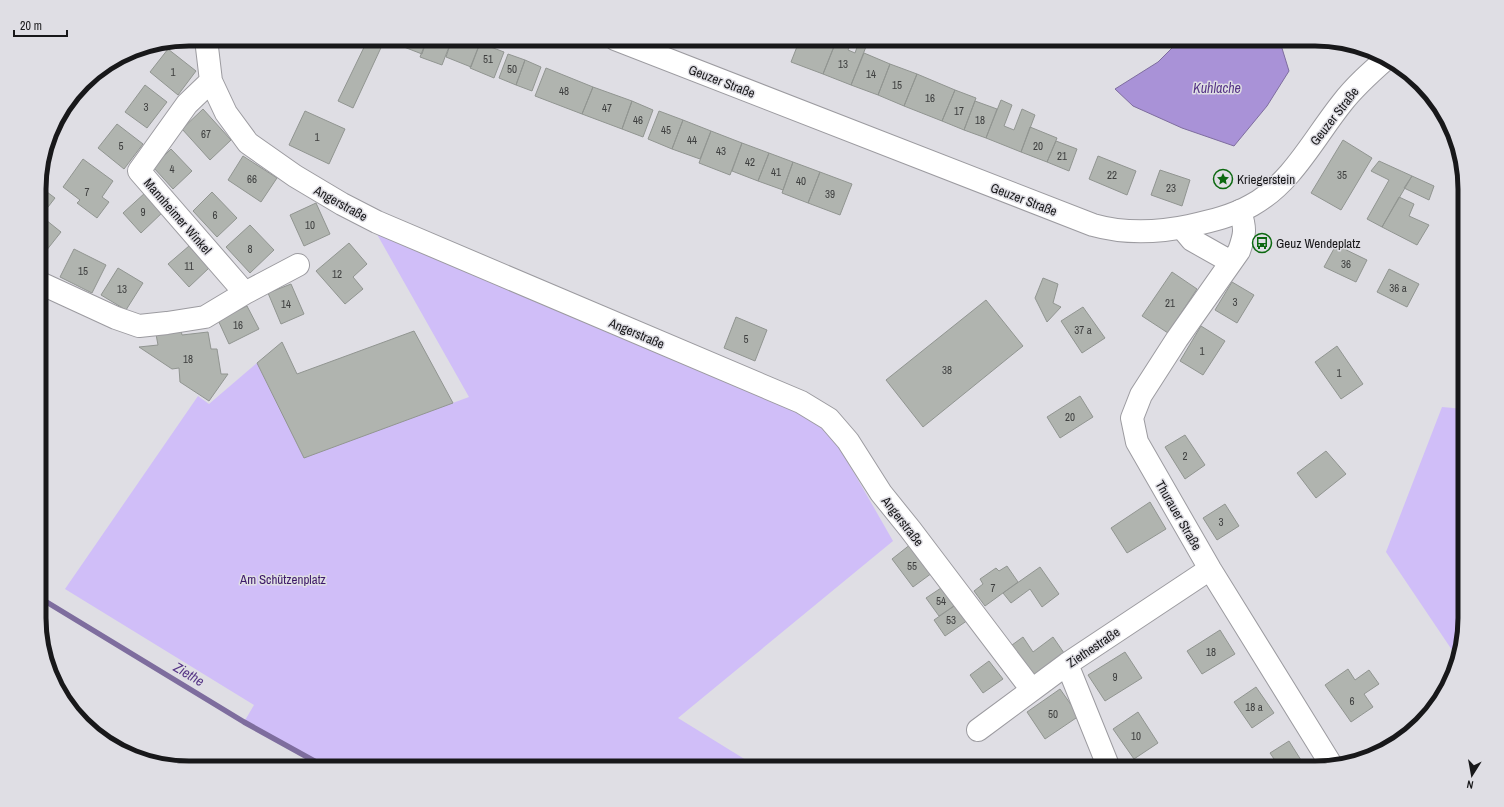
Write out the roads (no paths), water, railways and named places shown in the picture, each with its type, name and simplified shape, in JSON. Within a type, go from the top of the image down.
[{"type":"street","name":"Angerstraße","points":[[207,46],[211,82],[226,113],[248,143],[295,176],[342,204],[398,232],[801,402],[829,419],[848,441],[881,493],[1032,690]]},
{"type":"street","name":"Geuzer Straße","points":[[633,46],[1093,226],[1122,232],[1136,233],[1182,228],[1212,221],[1253,205],[1272,191],[1284,179],[1341,104],[1371,71],[1381,63]]},
{"type":"street","name":"Mannheimer Winkel","points":[[211,82],[187,104],[140,171],[245,293]]},
{"type":"street","name":"Thurauer Straße","points":[[1240,211],[1245,225],[1239,250],[1177,339],[1141,395],[1132,418],[1137,442],[1210,569],[1329,761]]},
{"type":"street","points":[[1182,228],[1192,240],[1231,262]]},
{"type":"street","points":[[46,286],[116,318],[139,326],[205,317],[245,293],[298,265]]},
{"type":"street","name":"Ziethestraße","points":[[978,730],[1067,664],[1210,569]]},
{"type":"street","points":[[1067,664],[1106,761]]},
{"type":"water","name":"Kuhlache","points":[[1174,46],[1281,46],[1289,71],[1267,106],[1234,146],[1182,128],[1133,106],[1115,89],[1158,62]]},
{"type":"waterway","name":"Ziethe","points":[[46,602],[244,722],[314,761]]},
{"type":"place","name":"Kriegerstein","points":[[1223,179]]},
{"type":"place","name":"Geuz Wendeplatz","points":[[1262,243]]},
{"type":"park label","name":"Am Schützenplatz","points":[[283,579]]}]
